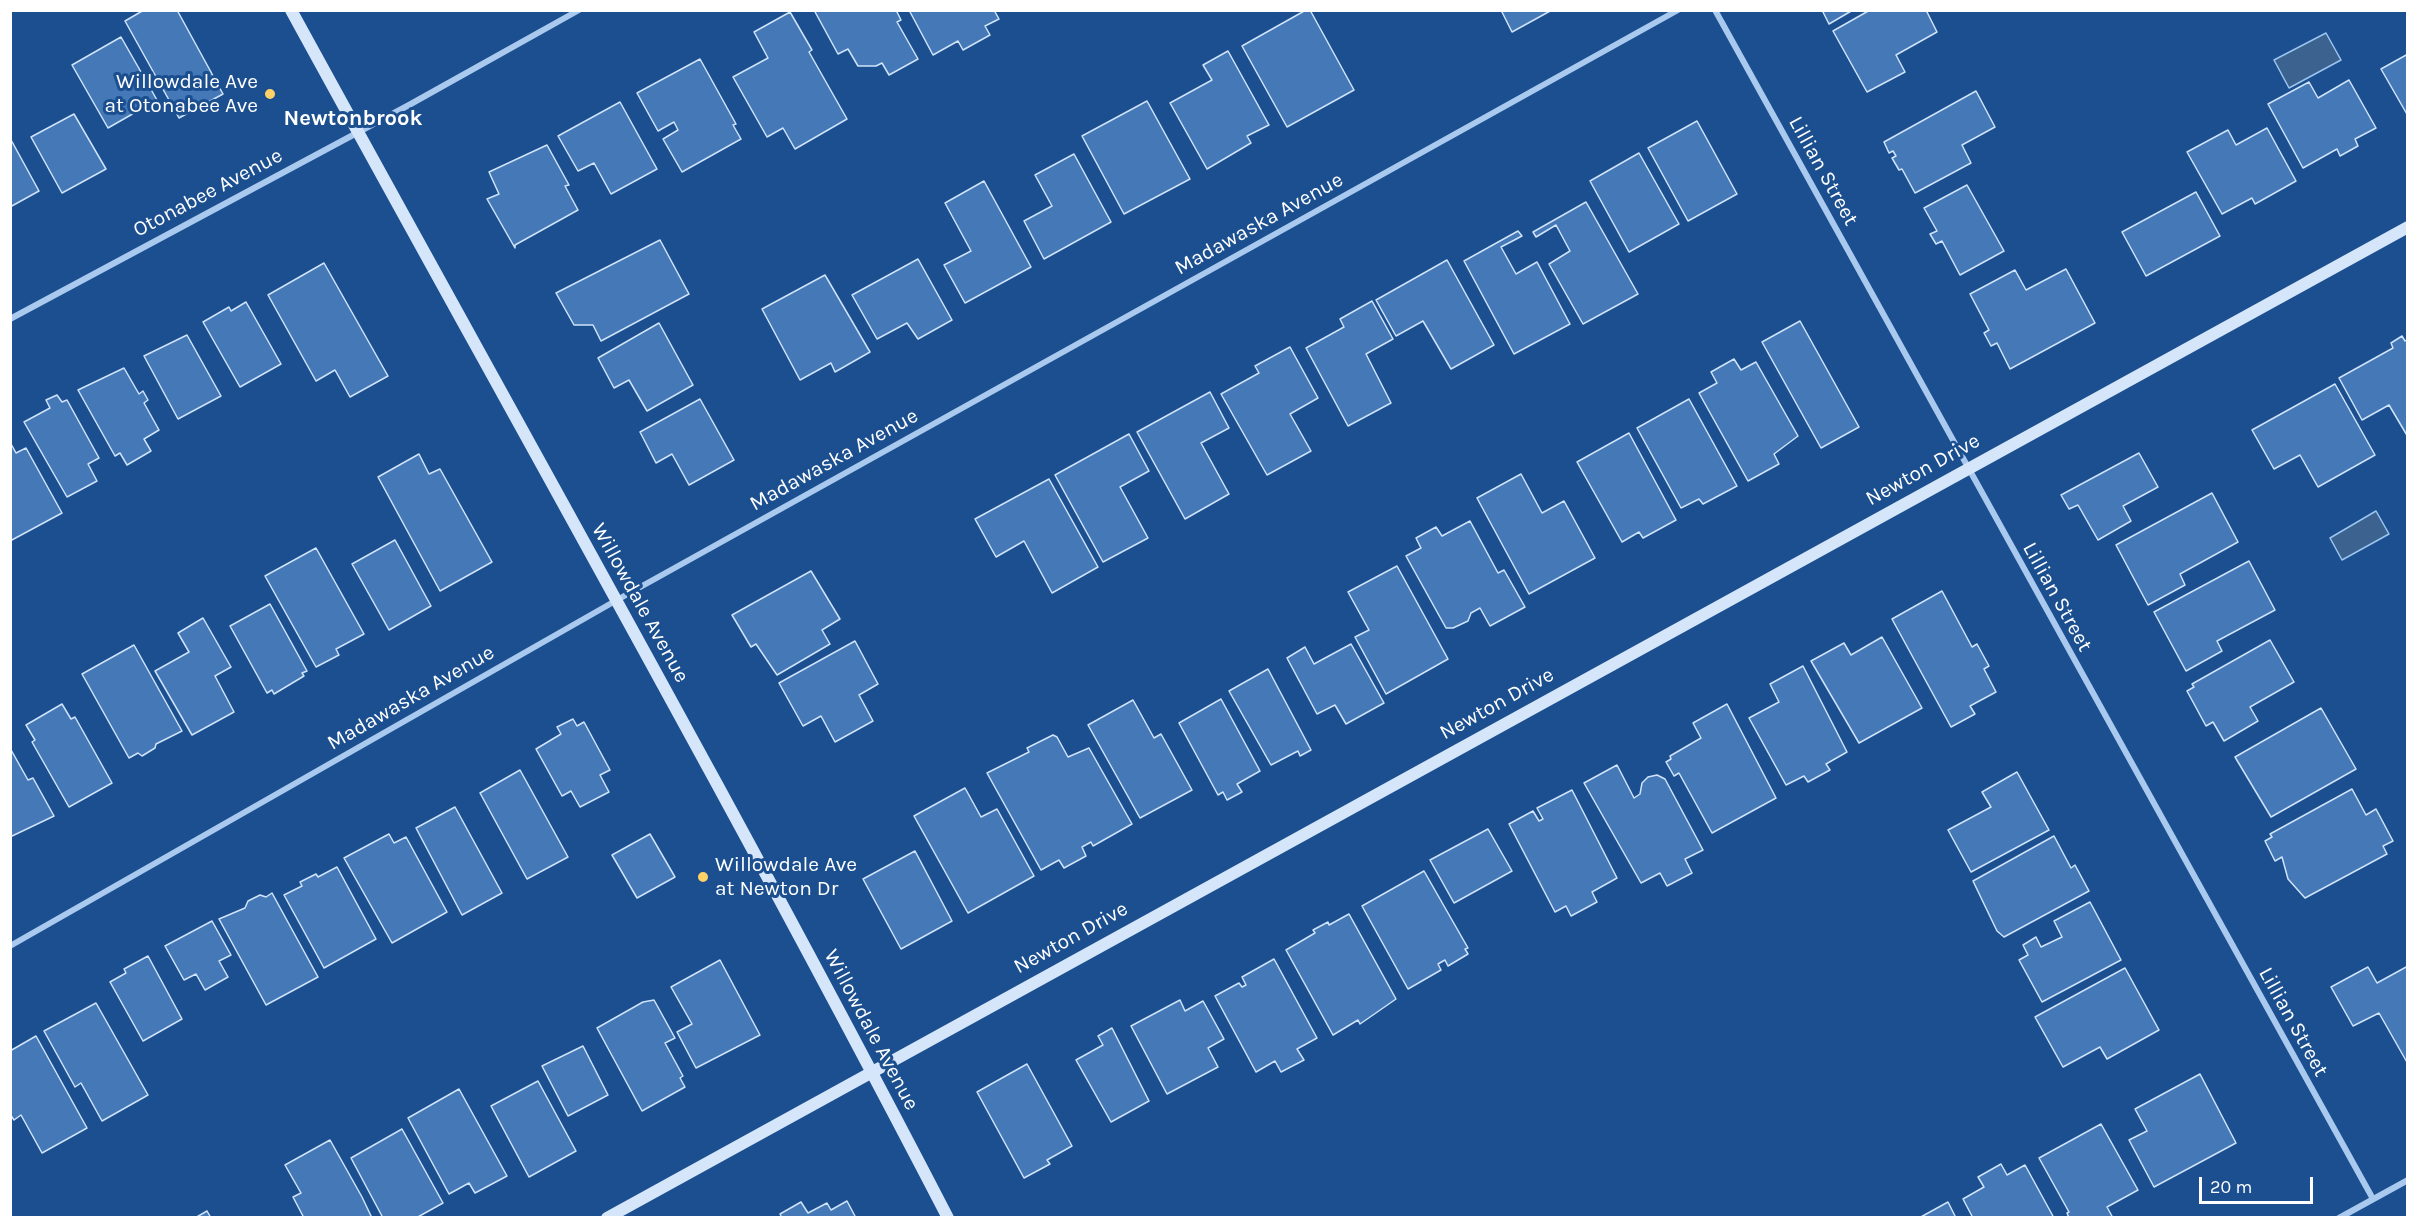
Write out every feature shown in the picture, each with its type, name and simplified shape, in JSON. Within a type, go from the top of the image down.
[{"type":"street","name":"Willowdale Avenue","points":[[291,10],[616,600],[872,1072],[948,1218]]},
{"type":"street","name":"Otonabee Avenue","points":[[10,320],[357,133],[579,10]]},
{"type":"street","name":"Madawaska Avenue","points":[[10,946],[616,600],[1678,10]]},
{"type":"street","name":"Lillian Street","points":[[1715,10],[2373,1199]]},
{"type":"street","name":"Newton Drive","points":[[607,1218],[2408,226]]},
{"type":"street","points":[[2339,1218],[2408,1180]]},
{"type":"water","points":[[2326,33],[2341,60],[2289,88],[2274,60]]},
{"type":"water","points":[[2376,511],[2389,534],[2342,560],[2330,538]]},
{"type":"building","points":[[144,10],[177,10],[223,94],[179,118],[125,21]]},
{"type":"building","points":[[814,10],[896,10],[901,20],[897,22],[918,59],[889,75],[882,63],[876,66],[858,66],[848,49],[838,54]]},
{"type":"building","points":[[909,10],[994,10],[999,19],[985,26],[990,35],[963,50],[958,41],[933,55]]},
{"type":"building","points":[[1306,10],[1310,10],[1354,90],[1287,127],[1242,46]]},
{"type":"building","points":[[1501,10],[1552,10],[1512,32]]},
{"type":"building","points":[[1822,10],[1853,10],[1829,24]]},
{"type":"building","points":[[1870,10],[1926,10],[1937,32],[1896,55],[1905,72],[1867,92],[1833,31]]},
{"type":"building","points":[[790,12],[812,50],[809,52],[847,119],[795,149],[783,128],[767,137],[733,77],[768,58],[754,32]]},
{"type":"building","points":[[121,37],[157,100],[108,128],[72,65]]},
{"type":"building","points":[[1228,51],[1269,125],[1247,136],[1251,143],[1207,169],[1170,103],[1212,80],[1203,65]]},
{"type":"building","points":[[2408,54],[2408,116],[2381,69]]},
{"type":"building","points":[[700,59],[736,124],[733,125],[741,139],[682,172],[663,139],[678,130],[674,122],[658,131],[637,93]]},
{"type":"building","points":[[2349,80],[2376,128],[2355,139],[2358,146],[2340,156],[2337,149],[2303,168],[2268,104],[2309,82],[2318,98]]},
{"type":"building","points":[[1976,91],[1995,127],[1962,145],[1971,163],[1915,193],[1902,169],[1899,170],[1892,158],[1896,156],[1893,151],[1889,153],[1884,142]]},
{"type":"building","points":[[1147,101],[1190,179],[1124,214],[1082,136]]},
{"type":"building","points":[[620,102],[657,169],[611,194],[594,163],[578,171],[558,136]]},
{"type":"building","points":[[74,114],[106,169],[62,193],[31,137]]},
{"type":"building","points":[[1697,121],[1737,194],[1688,221],[1648,148]]},
{"type":"building","points":[[2267,128],[2296,181],[2255,204],[2252,198],[2222,214],[2187,152],[2228,130],[2236,145]]},
{"type":"building","points":[[10,138],[39,191],[10,207]]},
{"type":"building","points":[[547,145],[569,185],[565,186],[578,210],[515,245],[515,248],[487,199],[499,194],[489,172]]},
{"type":"building","points":[[1639,153],[1679,224],[1629,252],[1590,181]]},
{"type":"building","points":[[1074,154],[1111,222],[1044,259],[1024,221],[1052,206],[1035,175]]},
{"type":"building","points":[[984,181],[1031,267],[965,303],[944,265],[971,251],[945,203]]},
{"type":"building","points":[[1967,185],[2004,251],[1960,275],[1942,241],[1936,244],[1930,234],[1937,231],[1924,208]]},
{"type":"building","points":[[2196,192],[2220,236],[2146,276],[2122,232]]},
{"type":"building","points":[[1586,202],[1638,294],[1583,324],[1549,264],[1570,251],[1556,225],[1536,237],[1533,232]]},
{"type":"building","points":[[1518,231],[1522,236],[1501,247],[1516,274],[1537,262],[1570,324],[1514,354],[1464,261]]},
{"type":"building","points":[[660,240],[689,294],[601,341],[593,325],[574,325],[556,293]]},
{"type":"building","points":[[918,259],[952,320],[918,339],[907,323],[877,339],[852,295]]},
{"type":"building","points":[[1447,260],[1494,345],[1451,369],[1423,321],[1396,336],[1376,300]]},
{"type":"building","points":[[324,263],[388,376],[350,397],[335,370],[316,381],[268,295]]},
{"type":"building","points":[[2066,269],[2095,323],[2010,369],[1997,343],[1991,346],[1984,333],[1989,330],[1970,294],[2015,270],[2026,290]]},
{"type":"building","points":[[825,275],[870,352],[835,372],[831,363],[800,380],[762,309]]},
{"type":"building","points":[[1372,301],[1393,339],[1366,354],[1391,403],[1348,426],[1306,348],[1344,327],[1340,319]]},
{"type":"building","points":[[246,302],[281,364],[240,387],[203,322],[229,307],[231,311]]},
{"type":"building","points":[[1800,321],[1859,427],[1821,448],[1762,342]]},
{"type":"building","points":[[659,323],[693,385],[647,411],[629,380],[614,388],[598,358]]},
{"type":"building","points":[[187,335],[221,396],[178,419],[144,356]]},
{"type":"building","points":[[2402,336],[2405,341],[2408,339],[2408,437],[2389,405],[2362,420],[2339,378],[2393,348],[2391,343]]},
{"type":"building","points":[[1290,347],[1318,398],[1290,414],[1311,451],[1267,475],[1221,394],[1259,373],[1255,366]]},
{"type":"building","points":[[1734,359],[1741,370],[1756,362],[1798,436],[1774,454],[1779,464],[1748,481],[1699,393],[1717,383],[1711,372]]},
{"type":"building","points":[[124,368],[139,394],[143,391],[148,400],[144,403],[159,430],[144,439],[151,451],[127,465],[120,453],[115,456],[78,390]]},
{"type":"building","points":[[2335,384],[2375,455],[2318,487],[2300,455],[2274,469],[2252,430]]},
{"type":"building","points":[[1210,392],[1229,428],[1201,443],[1229,494],[1185,519],[1137,432]]},
{"type":"building","points":[[57,395],[62,402],[67,400],[99,458],[88,464],[97,481],[67,497],[24,422],[50,408],[46,400]]},
{"type":"building","points":[[700,399],[734,460],[689,485],[672,454],[656,463],[640,432]]},
{"type":"building","points":[[1689,399],[1737,486],[1703,504],[1699,499],[1681,508],[1637,428]]},
{"type":"building","points":[[1629,433],[1676,520],[1643,538],[1639,532],[1622,542],[1577,462]]},
{"type":"building","points":[[1129,434],[1149,471],[1120,487],[1148,538],[1103,562],[1055,475]]},
{"type":"building","points":[[10,442],[16,453],[26,448],[62,513],[10,541]]},
{"type":"building","points":[[2139,453],[2158,487],[2123,506],[2131,521],[2098,540],[2078,505],[2069,509],[2061,495]]},
{"type":"building","points":[[419,454],[429,474],[440,469],[492,562],[440,591],[378,477]]},
{"type":"building","points":[[1521,474],[1542,513],[1564,501],[1595,558],[1529,594],[1477,498]]},
{"type":"building","points":[[1049,479],[1098,567],[1052,593],[1024,541],[996,557],[975,519]]},
{"type":"building","points":[[2212,493],[2238,542],[2180,574],[2185,585],[2148,605],[2116,545]]},
{"type":"building","points":[[1470,521],[1498,573],[1504,570],[1525,607],[1490,626],[1480,608],[1471,613],[1468,621],[1453,628],[1446,628],[1406,556],[1421,548],[1416,538],[1436,527],[1442,536]]},
{"type":"building","points":[[395,540],[431,606],[389,630],[352,564]]},
{"type":"building","points":[[316,548],[364,634],[336,649],[339,655],[316,667],[265,576]]},
{"type":"building","points":[[2249,561],[2275,610],[2217,641],[2222,651],[2186,671],[2154,612]]},
{"type":"building","points":[[1397,566],[1448,659],[1386,694],[1355,637],[1369,630],[1348,592]]},
{"type":"building","points":[[811,571],[840,619],[822,630],[830,644],[777,675],[756,644],[751,647],[732,615]]},
{"type":"building","points":[[1942,591],[1972,647],[1977,644],[1989,666],[1984,669],[1996,692],[1970,706],[1975,714],[1951,727],[1892,619]]},
{"type":"building","points":[[270,604],[307,671],[302,673],[304,676],[274,694],[272,690],[267,693],[230,626]]},
{"type":"building","points":[[203,618],[231,667],[215,676],[234,712],[192,735],[155,671],[189,652],[178,633]]},
{"type":"building","points":[[1882,637],[1922,708],[1859,743],[1811,661],[1844,643],[1851,655]]},
{"type":"building","points":[[2270,640],[2294,682],[2250,707],[2258,721],[2224,741],[2213,722],[2206,726],[2187,691],[2194,687],[2192,684]]},
{"type":"building","points":[[855,641],[878,684],[859,695],[873,721],[835,742],[821,716],[803,726],[779,683]]},
{"type":"building","points":[[1351,644],[1384,703],[1346,724],[1335,705],[1317,714],[1287,658],[1305,647],[1314,664]]},
{"type":"building","points":[[134,645],[182,731],[156,744],[155,748],[142,756],[138,753],[129,758],[82,674]]},
{"type":"building","points":[[1803,666],[1847,752],[1826,764],[1830,770],[1808,782],[1804,776],[1786,785],[1749,718],[1779,702],[1770,684]]},
{"type":"building","points":[[1268,669],[1311,750],[1300,756],[1298,751],[1271,765],[1229,691]]},
{"type":"building","points":[[1221,699],[1260,771],[1237,784],[1242,792],[1227,800],[1223,792],[1218,795],[1179,723]]},
{"type":"building","points":[[1133,700],[1154,738],[1161,734],[1192,790],[1140,818],[1088,725]]},
{"type":"building","points":[[62,704],[71,719],[75,717],[112,783],[69,807],[32,742],[35,740],[26,725]]},
{"type":"building","points":[[1727,704],[1776,798],[1712,833],[1679,773],[1674,776],[1666,762],[1671,759],[1670,756],[1701,738],[1693,723]]},
{"type":"building","points":[[2321,708],[2356,769],[2271,817],[2235,757]]},
{"type":"building","points":[[573,719],[577,726],[584,722],[610,770],[600,775],[609,792],[580,807],[571,791],[562,796],[536,749],[561,734],[557,727]]},
{"type":"building","points":[[1053,735],[1057,737],[1068,757],[1089,748],[1132,824],[1093,846],[1091,842],[1082,847],[1086,856],[1064,868],[1059,860],[1041,870],[987,773],[1029,752],[1027,748]]},
{"type":"building","points":[[10,748],[28,780],[33,778],[54,816],[10,837]]},
{"type":"building","points":[[1617,765],[1634,798],[1640,794],[1642,783],[1648,777],[1657,775],[1665,779],[1703,850],[1685,859],[1692,873],[1667,886],[1660,873],[1641,883],[1584,783]]},
{"type":"building","points":[[520,770],[568,857],[527,879],[480,793]]},
{"type":"building","points":[[2017,772],[2049,830],[1971,872],[1948,830],[1991,807],[1982,792]]},
{"type":"building","points":[[965,788],[981,817],[997,809],[1034,876],[968,913],[914,816]]},
{"type":"building","points":[[2352,789],[2366,815],[2376,809],[2393,841],[2383,846],[2387,854],[2305,898],[2288,879],[2282,857],[2275,861],[2265,841],[2272,837],[2270,834]]},
{"type":"building","points":[[1572,790],[1617,878],[1592,892],[1597,902],[1571,916],[1566,906],[1555,912],[1509,824],[1533,811],[1539,821],[1543,819],[1537,808]]},
{"type":"building","points":[[455,807],[502,893],[462,915],[416,828]]},
{"type":"building","points":[[1488,829],[1512,871],[1454,903],[1430,860]]},
{"type":"building","points":[[389,834],[394,843],[406,837],[447,912],[392,943],[344,858]]},
{"type":"building","points":[[650,834],[675,877],[637,898],[612,855]]},
{"type":"building","points":[[2054,836],[2071,868],[2075,865],[2089,891],[2004,937],[1997,931],[1973,881]]},
{"type":"building","points":[[915,851],[952,921],[901,949],[863,879]]},
{"type":"building","points":[[337,867],[376,939],[324,968],[284,895],[302,886],[300,882],[316,874],[318,877]]},
{"type":"building","points":[[1424,871],[1468,948],[1465,949],[1468,954],[1448,966],[1445,960],[1438,964],[1441,970],[1408,989],[1362,906]]},
{"type":"building","points":[[272,893],[318,977],[266,1005],[219,919],[245,908],[248,901],[260,895],[266,897]]},
{"type":"building","points":[[2090,902],[2121,960],[2042,1002],[2019,960],[2028,955],[2023,945],[2036,937],[2041,947],[2062,937],[2054,921]]},
{"type":"building","points":[[1349,914],[1396,999],[1360,1024],[1358,1020],[1333,1035],[1286,950],[1315,933],[1313,930],[1328,922],[1329,925]]},
{"type":"building","points":[[212,921],[231,955],[219,961],[228,977],[205,990],[196,974],[184,980],[165,946]]},
{"type":"building","points":[[148,956],[182,1019],[143,1041],[110,982],[126,973],[124,969]]},
{"type":"building","points":[[1274,959],[1317,1038],[1297,1049],[1304,1060],[1281,1072],[1275,1061],[1256,1072],[1215,996],[1239,983],[1242,987],[1246,985],[1242,977]]},
{"type":"building","points":[[720,960],[760,1035],[696,1068],[677,1032],[692,1024],[671,987]]},
{"type":"building","points":[[2408,966],[2408,1064],[2379,1013],[2353,1026],[2331,987],[2368,967],[2377,983]]},
{"type":"building","points":[[2125,968],[2159,1030],[2107,1059],[2100,1047],[2063,1067],[2035,1017]]},
{"type":"building","points":[[654,1000],[675,1038],[665,1043],[683,1076],[680,1078],[685,1087],[642,1111],[597,1028],[643,1002]]},
{"type":"building","points":[[1180,1000],[1185,1011],[1203,1001],[1224,1039],[1208,1048],[1218,1067],[1167,1094],[1131,1026]]},
{"type":"building","points":[[96,1003],[148,1095],[102,1121],[81,1083],[75,1087],[44,1031]]},
{"type":"building","points":[[1112,1028],[1149,1101],[1111,1122],[1076,1060],[1103,1045],[1098,1036]]},
{"type":"building","points":[[36,1036],[87,1128],[42,1153],[21,1115],[14,1120],[10,1114],[10,1051]]},
{"type":"building","points":[[583,1046],[608,1095],[568,1116],[542,1066]]},
{"type":"building","points":[[1027,1064],[1072,1146],[1047,1160],[1050,1164],[1024,1178],[977,1092]]},
{"type":"building","points":[[2200,1074],[2236,1143],[2154,1187],[2129,1140],[2147,1131],[2135,1109]]},
{"type":"building","points":[[538,1081],[576,1151],[529,1177],[491,1106]]},
{"type":"building","points":[[459,1089],[507,1176],[475,1193],[469,1183],[449,1194],[408,1118]]},
{"type":"building","points":[[2101,1124],[2138,1190],[2107,1207],[2113,1218],[2069,1218],[2067,1213],[2069,1212],[2039,1158]]},
{"type":"building","points":[[402,1129],[443,1203],[416,1218],[383,1218],[351,1158]]},
{"type":"building","points":[[330,1140],[372,1218],[304,1218],[293,1197],[301,1193],[285,1165]]},
{"type":"building","points":[[2001,1164],[2007,1175],[2025,1165],[2054,1218],[1973,1218],[1963,1199],[1984,1187],[1978,1177]]},
{"type":"building","points":[[847,1201],[856,1218],[782,1218],[780,1214],[801,1202],[808,1213],[827,1203],[831,1210]]},
{"type":"building","points":[[1948,1202],[1956,1218],[1919,1218]]},
{"type":"building","points":[[207,1211],[211,1218],[195,1218]]},
{"type":"place","name":"Willowdale Ave at Otonabee Ave","points":[[270,94]]},
{"type":"place","name":"Willowdale Ave at Newton Dr","points":[[703,877]]},
{"type":"district","name":"Newtonbrook","points":[[353,119]]}]
